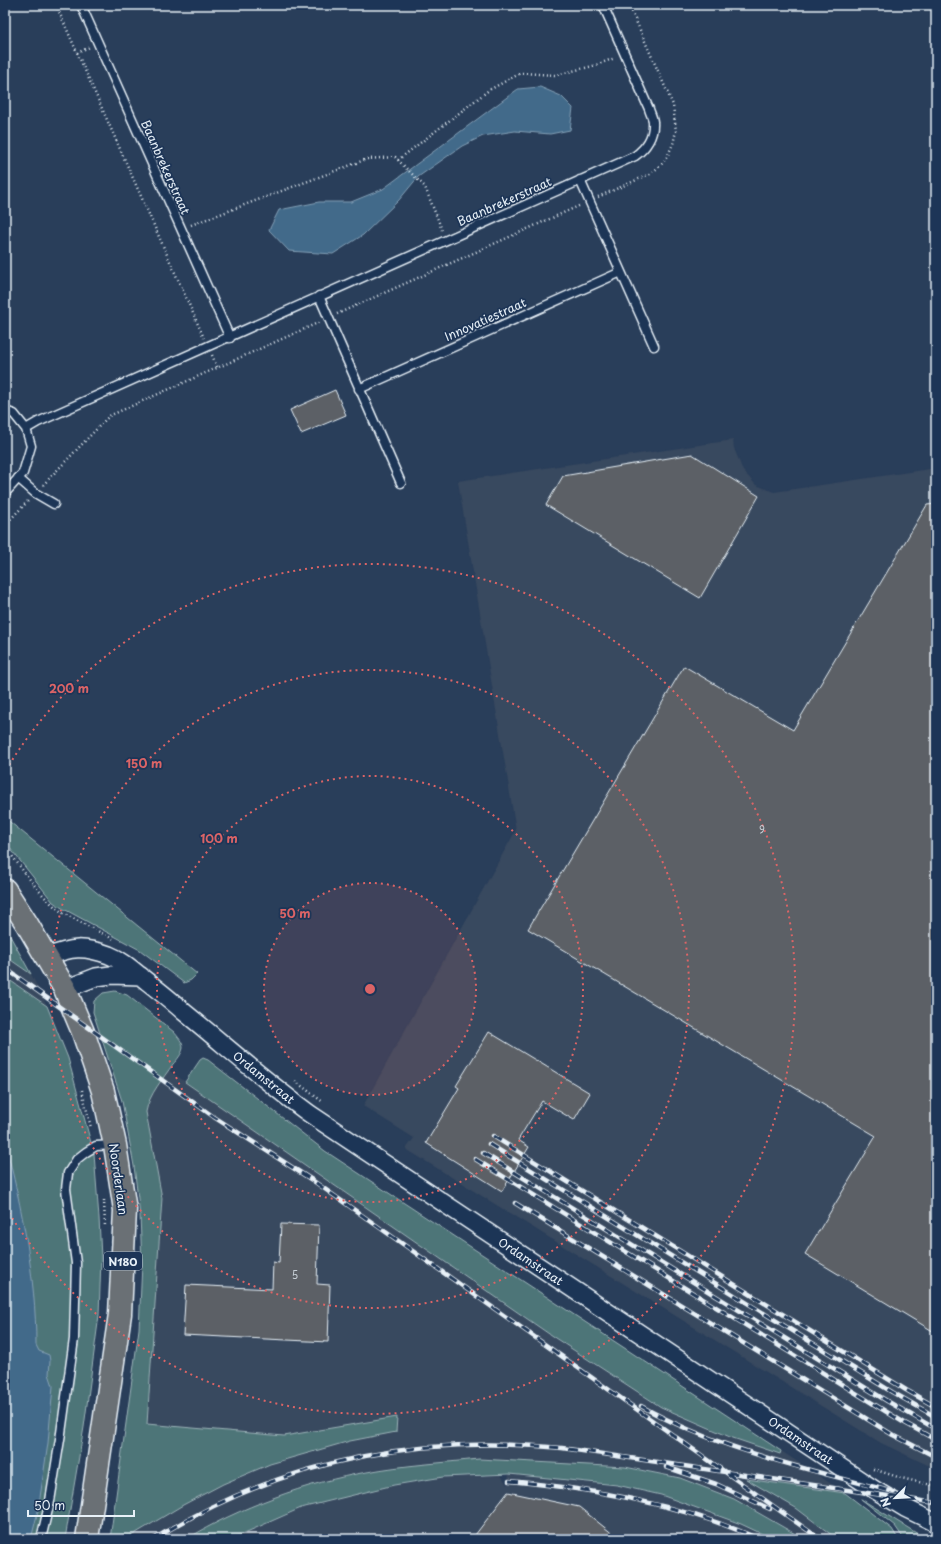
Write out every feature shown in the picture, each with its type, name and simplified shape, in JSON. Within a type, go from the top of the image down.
[{"type":"main road","name":"Noorderlaan","points":[[5,890],[65,989],[93,1059],[115,1145],[125,1210],[120,1314],[87,1539]]},
{"type":"street","name":"Ordamstraat","points":[[47,957],[63,950],[76,948],[91,950],[124,963],[272,1085],[316,1118],[872,1487],[905,1508],[936,1523]]},
{"type":"street","points":[[65,989],[96,977],[111,975],[141,976]]},
{"type":"lane","name":"Baanbrekerstraat","points":[[81,5],[230,338]]},
{"type":"lane","name":"Baanbrekerstraat","points":[[26,429],[38,422],[230,338],[319,296],[635,156],[645,148],[650,138],[653,122],[649,109],[603,5]]},
{"type":"lane","points":[[580,180],[654,346]]},
{"type":"lane","name":"Innovatiestraat","points":[[359,389],[621,272]]},
{"type":"lane","points":[[319,296],[401,483]]},
{"type":"lane","points":[[5,411],[14,414],[26,429],[32,446],[23,473],[5,493]]},
{"type":"lane","points":[[18,478],[35,493],[54,504]]},
{"type":"lane","points":[[41,1539],[50,1500],[59,1448],[74,1339],[76,1263],[66,1189],[68,1173],[77,1159],[96,1146],[115,1145]]},
{"type":"path","points":[[5,525],[109,416],[217,368],[56,5]]},
{"type":"path","points":[[398,160],[489,90],[521,73],[556,76],[593,66],[624,54]]},
{"type":"path","points":[[181,229],[367,159],[395,157],[425,187],[446,241]]},
{"type":"path","points":[[5,847],[39,890],[56,908],[116,941]]},
{"type":"path","points":[[294,1080],[328,1106]]},
{"type":"path","points":[[872,1468],[901,1478],[936,1486]]},
{"type":"shaded area","points":[[540,87],[561,96],[573,108],[570,130],[550,134],[515,131],[483,136],[462,146],[418,177],[399,200],[363,235],[333,254],[289,251],[269,230],[279,210],[319,202],[351,202],[383,189],[518,89]]},
{"type":"shaded area","points":[[733,440],[734,448],[743,471],[756,485],[774,492],[936,468],[936,1469],[881,1443],[406,1149],[414,1138],[363,1106],[516,830],[458,481]]},
{"type":"shaded area","points":[[5,956],[31,974],[47,1006],[5,977]]},
{"type":"shaded area","points":[[112,1031],[552,1336],[661,1407],[730,1437],[780,1454],[781,1451],[845,1493],[747,1479],[796,1508],[837,1539],[804,1539],[734,1499],[680,1478],[625,1467],[562,1464],[405,1466],[366,1472],[324,1482],[230,1516],[187,1539],[126,1539],[137,1532],[146,1112],[147,1104],[154,1090]]},
{"type":"shaded area","points":[[5,1142],[17,1192],[31,1268],[34,1294],[36,1345],[39,1351],[49,1355],[49,1374],[53,1386],[48,1443],[38,1511],[31,1539],[5,1539]]},
{"type":"shaded area","points":[[509,1474],[617,1485],[661,1495],[741,1524],[773,1539],[231,1539],[301,1508],[346,1496],[394,1485],[443,1477],[501,1475],[507,1485]]},
{"type":"green space","points":[[5,818],[197,974],[191,980],[184,983],[140,950],[53,902],[5,842]]},
{"type":"green space","points":[[5,932],[9,934],[31,974],[5,956]]},
{"type":"green space","points":[[5,977],[47,1006],[68,1058],[94,1154],[101,1258],[99,1315],[84,1427],[65,1539],[5,1539]]},
{"type":"green space","points":[[115,991],[127,995],[174,1032],[183,1046],[179,1057],[153,1093],[146,1112],[162,1198],[147,1424],[284,1436],[397,1417],[396,1432],[350,1441],[270,1464],[223,1484],[183,1505],[126,1539],[110,1539],[139,1329],[142,1264],[140,1215],[134,1166],[122,1101],[93,1012],[94,1001],[103,993]]},
{"type":"green space","points":[[203,1058],[208,1060],[325,1151],[781,1451],[780,1454],[730,1437],[661,1407],[552,1336],[185,1082]]},
{"type":"green space","points":[[479,1459],[625,1467],[680,1478],[734,1499],[804,1539],[773,1539],[741,1524],[661,1495],[617,1485],[509,1474],[443,1477],[394,1485],[301,1508],[231,1539],[187,1539],[228,1517],[251,1507],[321,1482],[381,1470]]},
{"type":"green space","points":[[746,1479],[845,1493],[892,1529],[898,1539],[837,1539],[796,1508]]},
{"type":"green space","points":[[861,1499],[918,1534],[923,1539],[904,1539],[895,1526]]},
{"type":"building","points":[[335,390],[346,415],[301,434],[290,410]]},
{"type":"building","points":[[692,454],[759,496],[700,598],[546,505],[563,476]]},
{"type":"building","points":[[936,504],[936,1333],[805,1254],[876,1136],[528,929],[684,666],[793,730],[927,505]]},
{"type":"building","points":[[489,1032],[590,1093],[574,1120],[542,1101],[518,1140],[529,1147],[502,1191],[426,1143],[459,1088],[456,1086]]},
{"type":"building","points":[[281,1224],[319,1225],[317,1284],[330,1285],[328,1342],[183,1335],[186,1285],[272,1289],[273,1262],[279,1263]]},
{"type":"building","points":[[508,1492],[579,1507],[619,1539],[472,1539]]},
{"type":"railway","points":[[5,968],[214,1117],[312,1180],[820,1539]]},
{"type":"railway","points":[[493,1136],[936,1407]]},
{"type":"railway","points":[[489,1144],[892,1392],[936,1417]]},
{"type":"railway","points":[[483,1153],[887,1401],[936,1429]]},
{"type":"railway","points":[[475,1159],[903,1422],[936,1440]]},
{"type":"railway","points":[[515,1203],[893,1435],[936,1457]]},
{"type":"railway","points":[[641,1406],[701,1435],[764,1457],[894,1492]]},
{"type":"railway","points":[[154,1539],[201,1512],[250,1490],[300,1472],[350,1459],[402,1450],[455,1445],[508,1445],[562,1448],[936,1503]]},
{"type":"railway","points":[[666,1467],[716,1484],[770,1509]]},
{"type":"railway","points":[[509,1481],[541,1484],[605,1494],[668,1507],[699,1516],[759,1539]]}]
